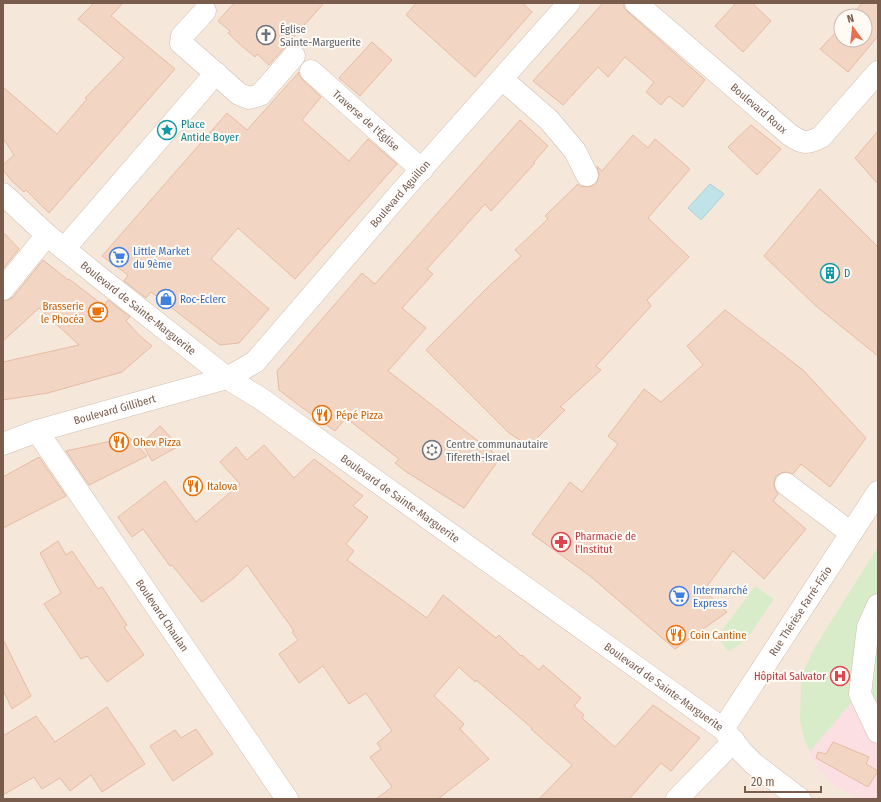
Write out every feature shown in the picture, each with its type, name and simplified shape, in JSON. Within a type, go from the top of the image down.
[{"type":"street","name":"Boulevard Aguillon","points":[[227,378],[255,362],[569,3]]},
{"type":"street","name":"Boulevard Roux","points":[[636,3],[790,135],[806,143],[821,136],[878,72]]},
{"type":"street","points":[[206,11],[182,36],[181,43],[239,94],[249,98],[260,95],[294,56]]},
{"type":"street","name":"Traverse de l'Église","points":[[311,71],[422,170]]},
{"type":"street","points":[[64,249],[216,73]]},
{"type":"street","points":[[502,79],[549,120],[575,151],[587,175]]},
{"type":"street","name":"Boulevard de Sainte-Marguerite","points":[[3,194],[64,249],[227,378],[260,398],[728,735],[754,764],[800,799]]},
{"type":"street","points":[[3,289],[47,235]]},
{"type":"street","name":"Boulevard Gillibert","points":[[3,444],[37,431],[227,378]]},
{"type":"street","name":"Boulevard Chaulan","points":[[37,431],[287,799]]},
{"type":"street","points":[[786,484],[851,533]]},
{"type":"street","name":"Rue Thérèse Farré-Fizio","points":[[677,799],[728,735],[851,533],[878,492]]},
{"type":"street","points":[[878,605],[868,627],[860,694],[878,732]]},
{"type":"shaded area","points":[[3,3],[878,3],[878,799],[3,799]]},
{"type":"shaded area","name":"Hôpital Salvator","points":[[878,547],[878,799],[859,799],[834,785],[821,771],[811,756],[804,739],[800,721],[801,684],[805,668],[813,650]]},
{"type":"green space","name":"Hôpital Salvator","points":[[878,547],[878,732],[859,694],[810,751],[804,739],[800,721],[801,684],[805,668],[813,650]]},
{"type":"green space","points":[[755,586],[774,599],[747,639],[728,652],[718,636]]},
{"type":"water","points":[[710,184],[724,194],[701,220],[688,208]]},
{"type":"building","points":[[94,3],[123,3],[111,16],[175,69],[49,213],[26,190],[24,192],[12,181],[3,170],[3,165],[14,155],[3,138],[3,87],[57,134],[87,99],[85,98],[124,58],[78,19]]},
{"type":"building","name":"Église Sainte-Marguerite","points":[[234,3],[324,3],[269,65],[257,54],[255,57],[243,47],[228,33],[230,31],[218,21]]},
{"type":"building","points":[[416,3],[522,3],[532,12],[475,77],[406,15]]},
{"type":"building","points":[[603,3],[624,3],[624,8],[628,12],[705,80],[683,107],[669,96],[661,105],[646,92],[654,82],[625,57],[608,77],[598,67],[563,105],[533,81]]},
{"type":"building","points":[[736,3],[752,3],[771,21],[743,52],[715,26]]},
{"type":"building","points":[[862,3],[878,3],[878,36],[873,42],[873,8],[858,8]]},
{"type":"building","points":[[833,35],[833,48],[868,48],[848,72],[820,49]]},
{"type":"building","points":[[372,42],[392,60],[360,96],[339,78]]},
{"type":"building","points":[[299,72],[299,75],[303,80],[321,97],[302,120],[349,161],[368,139],[397,164],[295,279],[238,228],[211,259],[269,309],[239,343],[220,345],[151,292],[146,298],[124,281],[128,275],[102,256],[227,113],[247,130]]},
{"type":"building","points":[[520,120],[548,146],[533,163],[535,163],[491,211],[485,204],[427,269],[433,274],[402,308],[426,328],[388,371],[500,458],[464,508],[405,471],[395,463],[399,459],[346,418],[335,431],[300,406],[279,390],[277,371],[362,273],[375,284]]},
{"type":"building","points":[[751,125],[781,149],[757,175],[728,147]]},
{"type":"building","points":[[878,131],[878,184],[855,158]]},
{"type":"building","points":[[633,135],[648,148],[655,139],[690,169],[648,218],[689,257],[647,300],[651,306],[596,366],[601,370],[560,407],[565,410],[529,446],[509,433],[426,350],[521,256],[515,250],[548,219],[545,216],[578,184],[580,186],[587,187],[592,186],[597,182],[599,175],[597,166],[602,171]]},
{"type":"building","name":"D","points":[[820,189],[878,247],[878,356],[816,306],[764,256]]},
{"type":"building","points":[[3,232],[19,249],[3,269]]},
{"type":"building","points":[[43,260],[104,306],[108,300],[130,317],[126,321],[152,346],[122,372],[48,393],[3,400],[3,362],[79,345],[39,308],[3,341],[3,301],[13,297]]},
{"type":"building","points":[[725,310],[803,370],[866,438],[830,487],[801,464],[793,474],[787,472],[776,476],[774,483],[778,494],[773,501],[806,529],[764,579],[733,551],[704,590],[727,612],[675,649],[590,576],[532,534],[570,482],[582,492],[618,444],[608,436],[644,389],[661,402],[703,365],[687,346]]},
{"type":"building","points":[[160,426],[179,446],[152,461],[142,443]]},
{"type":"building","points":[[129,437],[147,456],[89,485],[66,451]]},
{"type":"building","points":[[264,445],[294,478],[314,459],[363,496],[353,506],[368,517],[346,544],[354,551],[347,560],[427,618],[443,595],[496,638],[499,635],[521,656],[522,655],[539,670],[543,665],[581,698],[574,706],[584,715],[582,718],[615,747],[653,705],[700,738],[671,771],[661,763],[629,799],[539,799],[572,765],[531,729],[532,728],[476,680],[475,682],[459,667],[434,696],[464,724],[460,729],[489,759],[438,799],[376,799],[392,787],[370,757],[381,749],[377,743],[392,731],[366,693],[349,704],[323,666],[299,683],[279,654],[298,640],[292,632],[294,631],[247,565],[234,578],[202,602],[172,565],[170,566],[143,529],[132,537],[118,517],[165,481],[196,522],[240,484],[220,462],[236,447],[247,460]]},
{"type":"building","points":[[39,457],[66,496],[3,528],[3,477]]},
{"type":"building","points":[[58,541],[66,555],[72,551],[98,589],[102,587],[127,625],[124,627],[144,655],[107,682],[87,656],[81,659],[44,604],[61,593],[40,553]]},
{"type":"building","points":[[3,639],[31,696],[12,709],[3,690]]},
{"type":"building","points":[[107,707],[145,764],[102,792],[91,775],[70,791],[60,778],[42,789],[34,777],[3,795],[3,736],[36,716],[55,742]]},
{"type":"building","points":[[196,729],[213,754],[173,781],[150,746],[175,730],[181,738]]},
{"type":"building","points":[[833,742],[869,757],[866,764],[878,771],[868,787],[816,758],[818,752],[826,754]]},
{"type":"place","name":"Église Sainte-Marguerite","points":[[266,35]]},
{"type":"place","name":"Place Antide Boyer","points":[[167,130]]},
{"type":"place","name":"Little Market du 9ème","points":[[119,257]]},
{"type":"place","name":"D","points":[[830,273]]},
{"type":"place","name":"Roc-Eclerc","points":[[166,299]]},
{"type":"place","name":"Brasserie le Phocéa","points":[[98,312]]},
{"type":"place","name":"Pépé Pizza","points":[[322,415]]},
{"type":"place","name":"Ohev Pizza","points":[[119,442]]},
{"type":"place","name":"Centre communautaire Tifereth-Israel","points":[[432,450]]},
{"type":"place","name":"Italova","points":[[193,486]]},
{"type":"place","name":"Pharmacie de l'Institut","points":[[561,542]]},
{"type":"place","name":"Intermarché Express","points":[[679,596]]},
{"type":"place","name":"Coin Cantine","points":[[676,635]]},
{"type":"place","name":"Hôpital Salvator","points":[[840,676]]}]
